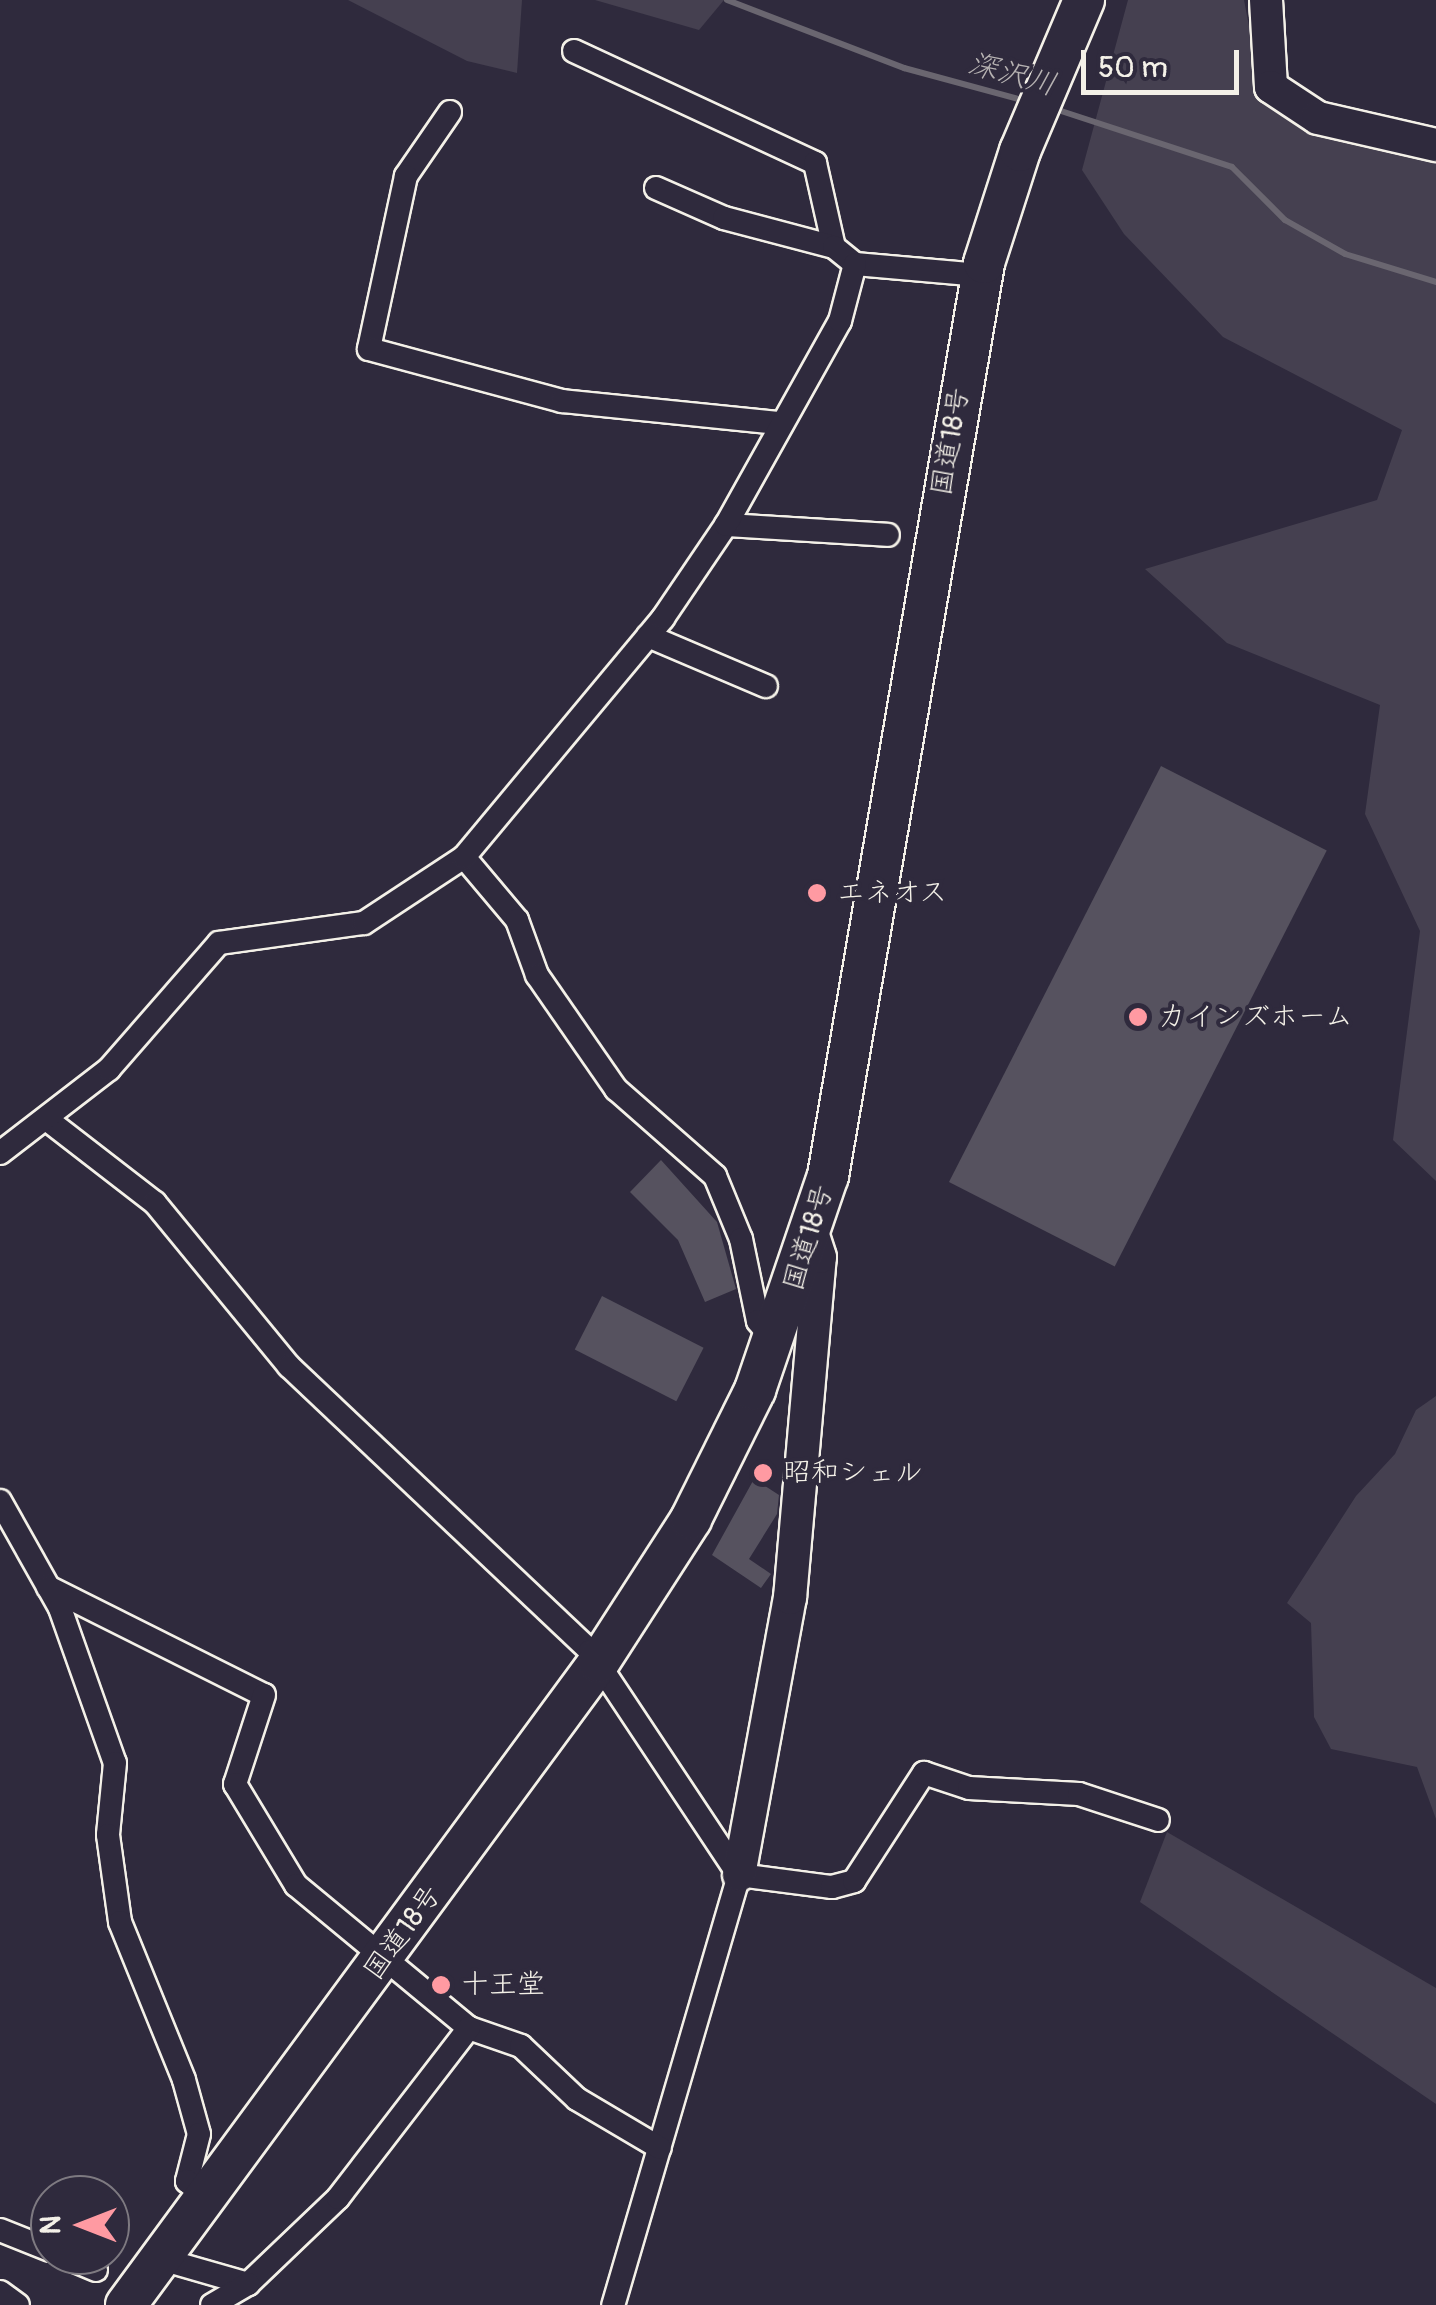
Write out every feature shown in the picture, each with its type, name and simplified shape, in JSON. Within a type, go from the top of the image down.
[{"type":"highway","name":"国道18号","points":[[126,2305],[600,1662],[692,1520],[775,1342],[812,1233],[983,269],[1078,10]]},
{"type":"street","points":[[1266,0],[1271,87],[1318,118],[1436,145]]},
{"type":"street","points":[[574,50],[815,163],[834,246]]},
{"type":"street","points":[[450,112],[406,176],[369,348],[562,401],[777,423]]},
{"type":"street","points":[[656,188],[724,218],[834,246],[854,264],[983,269]]},
{"type":"street","points":[[0,1153],[49,1121],[110,1069],[219,943],[364,923],[464,857],[648,636],[726,525],[777,423],[840,321],[854,264]]},
{"type":"street","points":[[726,525],[888,535]]},
{"type":"street","points":[[648,636],[766,686]]},
{"type":"street","points":[[464,857],[517,920],[536,975],[616,1090],[715,1176],[741,1239],[758,1321],[810,1378]]},
{"type":"street","points":[[49,1121],[155,1203],[289,1366],[600,1662],[739,1875]]},
{"type":"street","points":[[613,2305],[739,1875],[782,1652],[820,1257],[812,1233]]},
{"type":"street","points":[[0,1500],[48,1587],[115,1762],[108,1835],[120,1922],[184,2080],[199,2134],[187,2180],[206,2199]]},
{"type":"street","points":[[48,1587],[264,1695],[235,1784],[296,1886],[387,1955],[469,2028],[521,2046],[576,2099],[660,2148]]},
{"type":"street","points":[[739,1875],[832,1886],[854,1881],[924,1773],[970,1788],[1079,1794],[1158,1820]]},
{"type":"street","points":[[212,2305],[248,2284],[338,2198],[469,2028]]},
{"type":"street","points":[[0,2230],[30,2242]]},
{"type":"street","points":[[161,2259],[248,2284]]},
{"type":"street","points":[[0,2292],[18,2305]]},
{"type":"shaded area","points":[[348,0],[522,0],[517,73],[467,61]]},
{"type":"shaded area","points":[[595,0],[724,0],[699,30]]},
{"type":"shaded area","points":[[1128,0],[1244,0],[1262,94],[1436,157],[1436,1181],[1393,1140],[1420,931],[1365,814],[1380,705],[1227,643],[1145,569],[1377,500],[1402,430],[1223,337],[1124,234],[1082,170]]},
{"type":"shaded area","points":[[1436,1396],[1436,1819],[1417,1767],[1331,1749],[1314,1717],[1311,1623],[1287,1603],[1356,1496],[1395,1454],[1416,1410]]},
{"type":"shaded area","points":[[1167,1832],[1436,1988],[1436,2104],[1140,1902]]},
{"type":"building","name":"カインズホーム","points":[[1161,766],[1327,850],[1115,1267],[949,1182]]},
{"type":"building","points":[[661,1160],[717,1222],[736,1289],[705,1302],[678,1240],[630,1192]]},
{"type":"building","points":[[602,1296],[704,1348],[676,1401],[575,1349]]},
{"type":"building","points":[[754,1479],[779,1495],[777,1514],[749,1559],[771,1574],[761,1588],[712,1555]]},
{"type":"waterway","name":"深沢川","points":[[727,0],[904,68],[1029,102]]},
{"type":"waterway","name":"深沢川","points":[[1055,109],[1232,167],[1285,220],[1345,254],[1436,282]]},
{"type":"place","name":"エネオス","points":[[817,893]]},
{"type":"place","name":"カインズホーム","points":[[1138,1017]]},
{"type":"place","name":"昭和シェル","points":[[763,1473]]},
{"type":"place","name":"十王堂","points":[[441,1985]]}]
